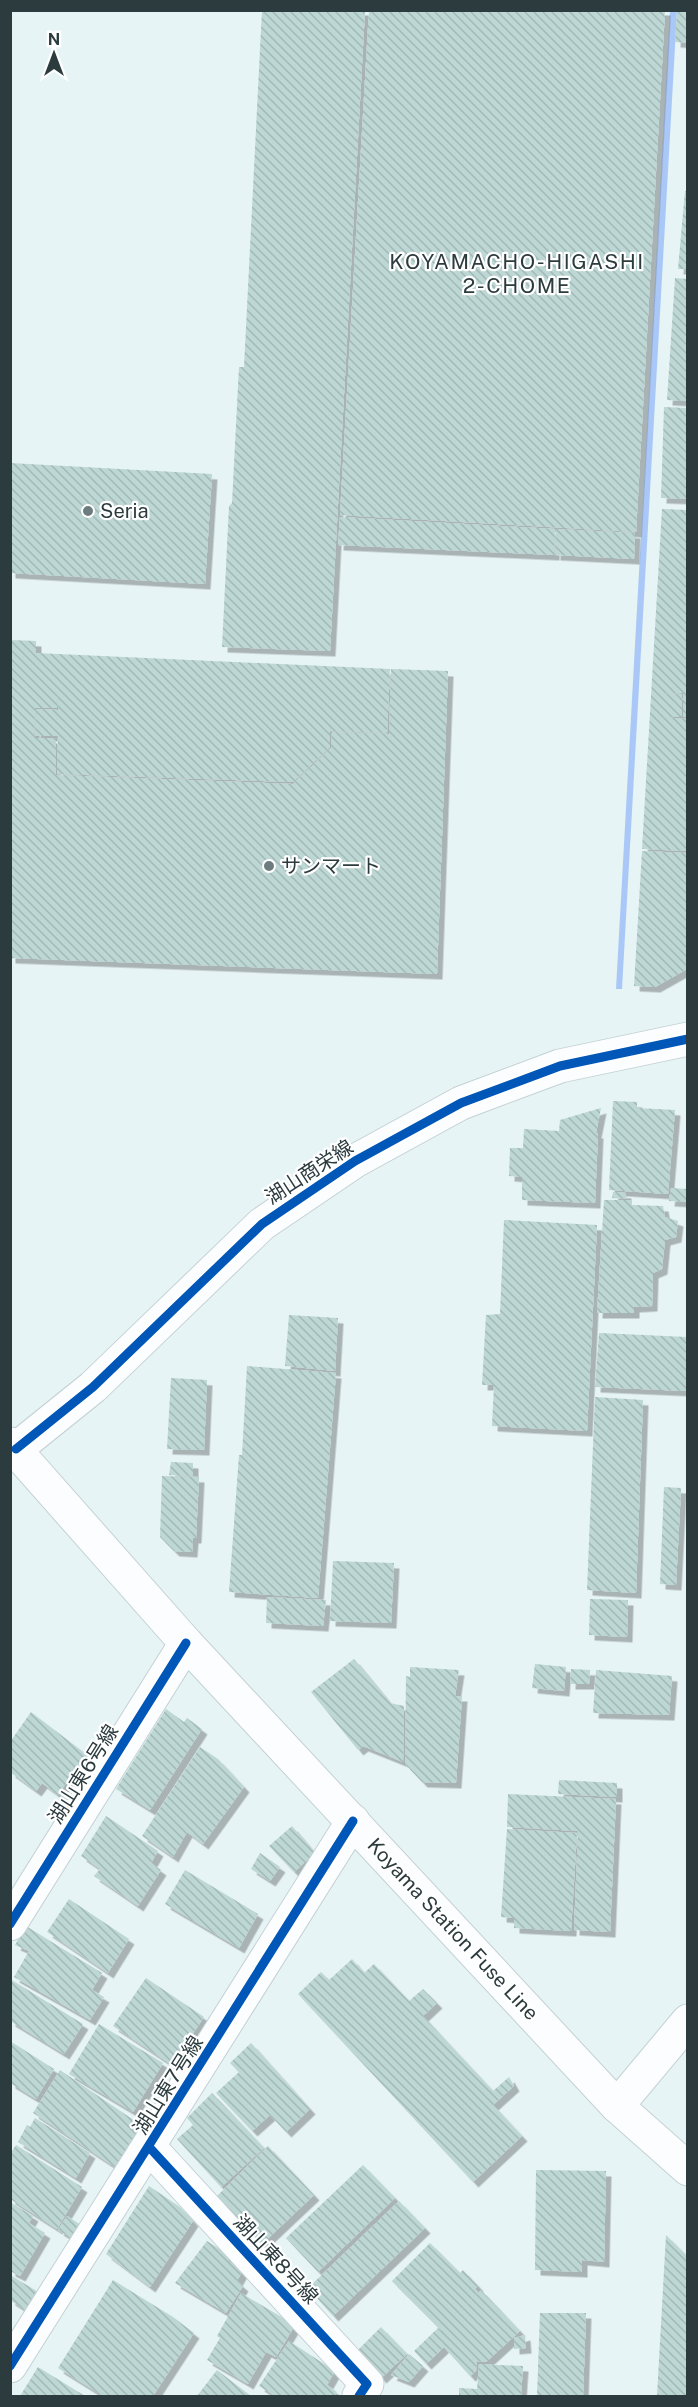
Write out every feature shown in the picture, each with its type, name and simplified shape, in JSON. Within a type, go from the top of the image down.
[{"type":"street","name":"湖山商栄線","points":[[12,1450],[93,1387],[262,1224],[355,1161],[460,1103],[560,1066],[687,1039]]},
{"type":"street","name":"Koyama Station Fuse Line","points":[[12,1450],[186,1643],[617,2106],[687,2169]]},
{"type":"street","name":"湖山東6号線","points":[[10,1924],[186,1643]]},
{"type":"street","name":"湖山東7号線","points":[[10,2366],[150,2148],[353,1821]]},
{"type":"street","points":[[617,2106],[687,2021]]},
{"type":"street","name":"湖山東8号線","points":[[150,2148],[366,2384],[358,2397]]},
{"type":"water","points":[[670,11],[677,11],[622,989],[616,989]]},
{"type":"building","points":[[262,10],[365,10],[330,651],[222,647],[239,367],[244,367]]},
{"type":"building","points":[[369,10],[665,10],[636,532],[340,515]]},
{"type":"building","points":[[677,10],[687,10],[687,43],[675,42]]},
{"type":"building","points":[[685,191],[687,191],[687,269],[678,269]]},
{"type":"building","points":[[675,278],[687,279],[687,401],[667,400]]},
{"type":"building","points":[[664,407],[687,408],[687,499],[661,498]]},
{"type":"building","points":[[10,463],[212,474],[205,584],[10,573]]},
{"type":"building","points":[[662,509],[687,510],[687,717],[683,717],[683,693],[656,693],[682,694],[682,717],[660,717],[687,719],[687,851],[642,849]]},
{"type":"building","points":[[340,517],[555,529],[554,555],[338,545]]},
{"type":"building","points":[[556,529],[635,533],[634,559],[555,555]]},
{"type":"building","points":[[10,640],[36,641],[36,653],[390,669],[387,733],[330,731],[330,747],[293,782],[57,774],[58,736],[35,736],[36,709],[58,710],[58,688],[57,708],[35,708],[34,738],[56,738],[56,775],[293,784],[331,748],[332,732],[389,734],[391,669],[448,671],[437,974],[10,958]]},
{"type":"building","points":[[642,851],[687,853],[687,969],[655,987],[634,986]]},
{"type":"building","points":[[613,1101],[637,1102],[637,1108],[675,1110],[668,1194],[609,1190]]},
{"type":"building","points":[[601,1108],[596,1133],[598,1133],[595,1203],[522,1200],[522,1177],[509,1176],[510,1148],[523,1148],[524,1129],[559,1131],[560,1120]]},
{"type":"building","points":[[671,1188],[687,1189],[687,1202],[669,1201]]},
{"type":"building","points":[[613,1192],[626,1193],[626,1199],[612,1198]]},
{"type":"building","points":[[604,1200],[632,1200],[632,1205],[663,1206],[665,1217],[678,1221],[676,1237],[665,1240],[662,1269],[653,1273],[652,1306],[634,1307],[634,1313],[597,1313]]},
{"type":"building","points":[[504,1220],[597,1225],[587,1431],[492,1426],[494,1385],[482,1385],[486,1315],[500,1314]]},
{"type":"building","points":[[289,1315],[338,1318],[335,1371],[285,1366]]},
{"type":"building","points":[[599,1333],[687,1337],[686,1391],[595,1387]]},
{"type":"building","points":[[247,1366],[336,1373],[318,1598],[229,1592],[239,1455],[242,1455]]},
{"type":"building","points":[[171,1378],[207,1380],[204,1450],[167,1449]]},
{"type":"building","points":[[595,1397],[643,1400],[636,1593],[587,1590]]},
{"type":"building","points":[[171,1462],[193,1463],[193,1476],[169,1475]]},
{"type":"building","points":[[162,1476],[199,1477],[196,1538],[193,1538],[192,1552],[174,1551],[160,1537]]},
{"type":"building","points":[[664,1487],[681,1488],[676,1585],[660,1584]]},
{"type":"building","points":[[333,1561],[394,1563],[391,1623],[330,1621]]},
{"type":"building","points":[[267,1597],[326,1600],[323,1626],[266,1623]]},
{"type":"building","points":[[590,1599],[628,1600],[627,1637],[589,1635]]},
{"type":"building","points":[[354,1659],[390,1703],[404,1706],[403,1762],[363,1746],[358,1750],[311,1692]]},
{"type":"building","points":[[535,1664],[566,1667],[564,1691],[532,1688]]},
{"type":"building","points":[[410,1667],[459,1670],[455,1696],[462,1696],[456,1783],[422,1782],[405,1764],[406,1676],[410,1677]]},
{"type":"building","points":[[571,1669],[590,1670],[589,1684],[570,1684]]},
{"type":"building","points":[[596,1670],[672,1676],[669,1715],[593,1713]]},
{"type":"building","points":[[166,1709],[184,1722],[187,1718],[202,1729],[150,1810],[116,1789]]},
{"type":"building","points":[[31,1712],[86,1754],[58,1795],[42,1783],[36,1791],[10,1772],[10,1742]]},
{"type":"building","points":[[200,1747],[218,1759],[244,1787],[203,1844],[187,1832],[173,1857],[142,1836]]},
{"type":"building","points":[[559,1780],[617,1783],[617,1797],[558,1794]]},
{"type":"building","points":[[62,1794],[71,1800],[65,1810],[56,1804]]},
{"type":"building","points":[[508,1794],[616,1799],[610,1932],[574,1930],[578,1831],[507,1827]]},
{"type":"building","points":[[106,1816],[158,1851],[151,1863],[161,1870],[138,1906],[94,1876],[100,1869],[81,1856]]},
{"type":"building","points":[[292,1826],[315,1853],[294,1872],[269,1846]]},
{"type":"building","points":[[507,1829],[577,1833],[571,1931],[514,1928],[514,1918],[501,1917]]},
{"type":"building","points":[[260,1853],[280,1867],[270,1881],[251,1869]]},
{"type":"building","points":[[185,1870],[258,1914],[239,1948],[165,1904]]},
{"type":"building","points":[[69,1899],[129,1939],[108,1973],[47,1932]]},
{"type":"building","points":[[26,1926],[102,1973],[92,1990],[104,1997],[90,2020],[14,1977],[29,1951],[15,1945]]},
{"type":"building","points":[[352,1959],[364,1973],[374,1964],[409,2001],[423,1989],[437,2003],[423,2016],[493,2091],[509,2077],[514,2086],[493,2105],[522,2136],[473,2182],[298,1994],[321,1972],[329,1980]]},
{"type":"building","points":[[146,1978],[204,2017],[172,2065],[113,2026]]},
{"type":"building","points":[[10,1979],[83,2024],[64,2054],[10,2021]]},
{"type":"building","points":[[99,2024],[163,2063],[133,2112],[69,2074]]},
{"type":"building","points":[[10,2041],[54,2069],[36,2099],[10,2083]]},
{"type":"building","points":[[251,2043],[310,2109],[286,2132],[270,2115],[252,2131],[216,2093],[239,2072],[230,2063]]},
{"type":"building","points":[[60,2070],[144,2127],[118,2169],[33,2113]]},
{"type":"building","points":[[212,2093],[264,2148],[221,2187],[177,2139],[193,2125],[187,2118]]},
{"type":"building","points":[[35,2118],[90,2153],[76,2178],[18,2142],[27,2125],[30,2127]]},
{"type":"building","points":[[16,2145],[82,2187],[57,2229],[10,2199],[10,2154]]},
{"type":"building","points":[[268,2146],[314,2195],[262,2244],[217,2196]]},
{"type":"building","points":[[363,2165],[395,2198],[318,2272],[286,2238]]},
{"type":"building","points":[[536,2170],[606,2171],[604,2262],[582,2260],[582,2272],[535,2270]]},
{"type":"building","points":[[149,2186],[180,2207],[193,2221],[150,2287],[106,2254]]},
{"type":"building","points":[[399,2201],[425,2228],[333,2316],[308,2288]]},
{"type":"building","points":[[10,2202],[33,2216],[29,2223],[45,2233],[20,2276],[10,2271]]},
{"type":"building","points":[[67,2216],[81,2225],[73,2239],[58,2230]]},
{"type":"building","points":[[666,2235],[687,2256],[687,2396],[657,2396]]},
{"type":"building","points":[[207,2241],[231,2256],[228,2261],[243,2270],[237,2281],[243,2286],[226,2313],[175,2283]]},
{"type":"building","points":[[430,2243],[460,2273],[463,2270],[478,2286],[475,2289],[478,2292],[452,2319],[481,2290],[520,2331],[486,2362],[477,2361],[476,2371],[470,2376],[444,2347],[426,2364],[414,2351],[438,2328],[442,2331],[392,2281]]},
{"type":"building","points":[[10,2275],[40,2293],[27,2311],[10,2300]]},
{"type":"building","points":[[113,2280],[173,2317],[194,2333],[153,2396],[103,2396],[58,2368]]},
{"type":"building","points":[[241,2293],[295,2325],[276,2357],[266,2352],[248,2384],[207,2360],[220,2338],[217,2336]]},
{"type":"building","points":[[540,2313],[586,2313],[583,2396],[537,2396]]},
{"type":"building","points":[[381,2327],[407,2354],[381,2378],[357,2351]]},
{"type":"building","points":[[525,2335],[526,2348],[514,2349],[514,2338]]},
{"type":"building","points":[[289,2341],[335,2371],[327,2385],[337,2392],[334,2396],[275,2396],[259,2386]]},
{"type":"building","points":[[409,2354],[423,2366],[409,2382],[391,2375]]},
{"type":"building","points":[[479,2364],[523,2366],[521,2396],[459,2396],[459,2388],[477,2389]]},
{"type":"building","points":[[38,2367],[85,2396],[20,2396]]},
{"type":"building","points":[[217,2370],[251,2396],[197,2396]]},
{"type":"cycle path","points":[[16,1449],[93,1387],[262,1224],[355,1161],[461,1103],[560,1066],[688,1039]]},
{"type":"cycle path","points":[[10,1924],[186,1643]]},
{"type":"cycle path","points":[[10,2366],[353,1821]]},
{"type":"cycle path","points":[[150,2148],[367,2384],[359,2396]]},
{"type":"place","name":"Seria","points":[[88,511]]},
{"type":"place","name":"サンマート","points":[[269,866]]},
{"type":"district","name":"KOYAMACHO-HIGASHI 2-CHOME","points":[[517,274]]}]
